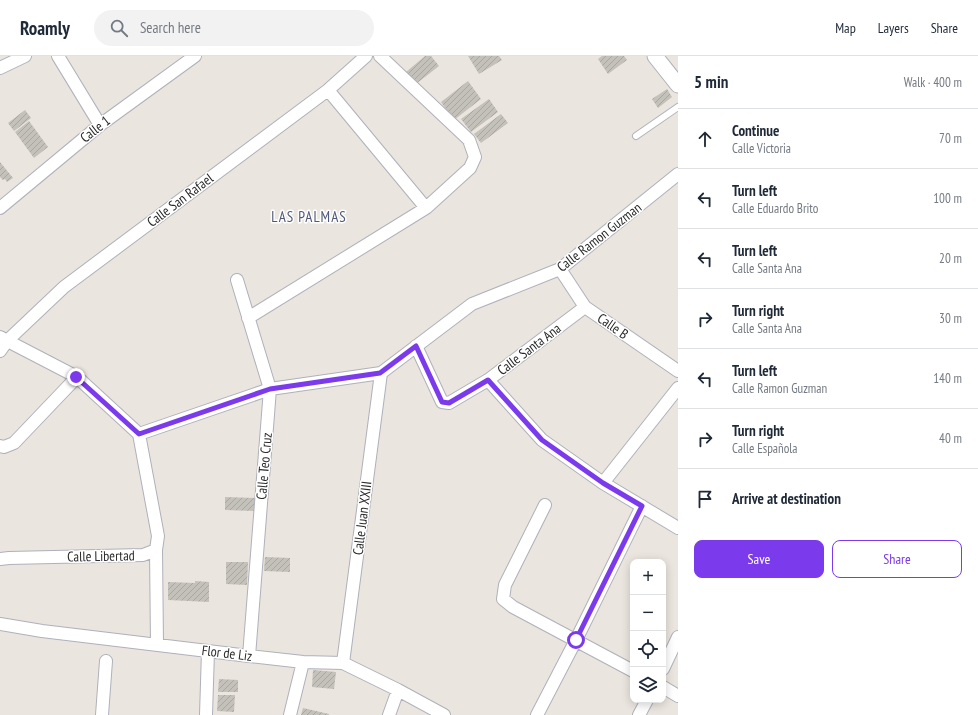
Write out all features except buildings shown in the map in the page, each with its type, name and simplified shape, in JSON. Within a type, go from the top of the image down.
[{"type":"street","points":[[0,68],[25,56]]},
{"type":"street","points":[[58,56],[100,125]]},
{"type":"street","name":"Calle 1","points":[[0,208],[100,125],[195,56]]},
{"type":"street","name":"Calle San Rafael","points":[[2,343],[64,286],[328,90],[366,56]]},
{"type":"street","points":[[248,318],[426,208],[470,168],[475,157],[469,140],[380,56]]},
{"type":"street","points":[[655,56],[678,86]]},
{"type":"street","points":[[328,90],[426,208]]},
{"type":"street","name":"Calle Ramon Guzman","points":[[139,434],[270,389],[380,373],[472,304],[560,269],[678,174]]},
{"type":"street","name":"Calle B","points":[[560,269],[585,307],[678,371]]},
{"type":"street","name":"Calle Teo Cruz","points":[[237,280],[270,389],[249,656]]},
{"type":"street","name":"Calle Santa Ana","points":[[416,346],[442,402],[449,403],[488,380],[585,307]]},
{"type":"street","points":[[2,343],[76,377],[139,434],[158,536],[156,550],[157,644]]},
{"type":"street","name":"Calle Juan XXIII","points":[[343,664],[380,373]]},
{"type":"street","points":[[2,446],[14,443],[76,377]]},
{"type":"street","points":[[488,380],[542,440],[603,483],[678,528]]},
{"type":"street","points":[[603,483],[678,388]]},
{"type":"street","points":[[545,505],[505,585],[503,599],[513,607],[630,669]]},
{"type":"street","points":[[537,715],[642,506]]},
{"type":"street","name":"Calle Libertad","points":[[0,559],[144,555],[156,550]]},
{"type":"street","name":"Flor de Liz","points":[[0,624],[42,631],[249,656],[303,662],[343,664],[398,690],[444,715]]},
{"type":"street","points":[[664,667],[678,637]]},
{"type":"street","points":[[206,715],[208,651]]},
{"type":"street","points":[[102,715],[106,661]]},
{"type":"street","points":[[290,715],[303,662]]},
{"type":"street","points":[[666,689],[678,696]]},
{"type":"street","points":[[389,715],[398,690]]},
{"type":"street","points":[[639,715],[645,703]]},
{"type":"lane","points":[[636,136],[678,107]]},
{"type":"district","name":"LAS PALMAS","points":[[309,216]]},
{"type":"route","points":[[76,377],[139,434],[270,389],[380,373],[416,346],[442,402],[449,403],[488,380],[542,440],[603,483],[642,506],[576,640]]}]
